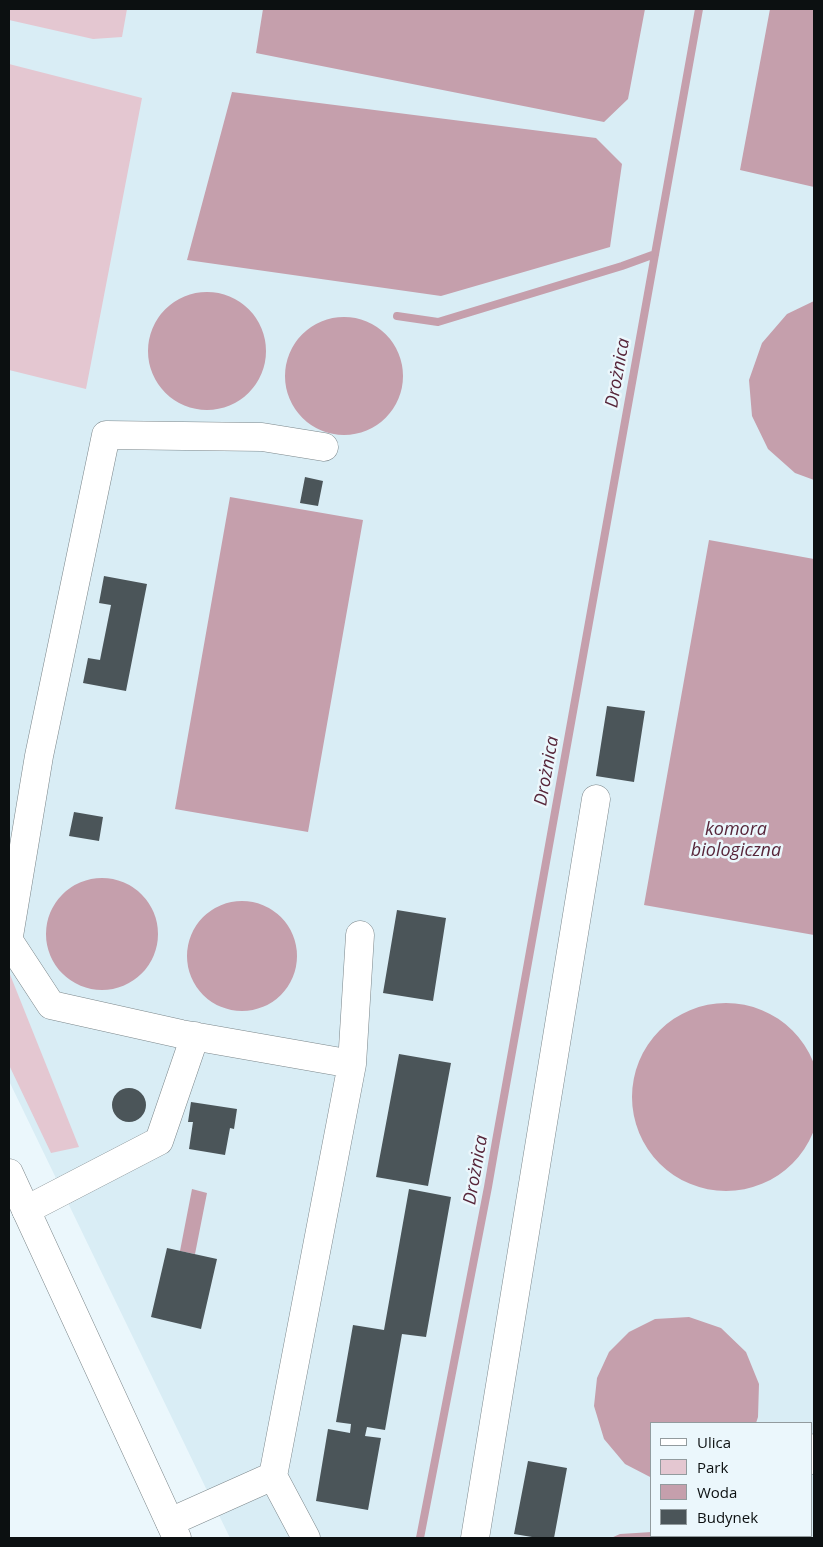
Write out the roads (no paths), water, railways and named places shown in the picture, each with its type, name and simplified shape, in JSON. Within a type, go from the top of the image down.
[{"type":"main road","points":[[9,936],[38,756],[106,435],[262,437],[324,448]]},
{"type":"main road","points":[[476,1538],[596,798]]},
{"type":"main road","points":[[306,1538],[273,1476],[352,1064],[360,935]]},
{"type":"main road","points":[[9,941],[51,1005],[195,1036],[352,1064]]},
{"type":"main road","points":[[26,1210],[159,1141],[195,1036]]},
{"type":"main road","points":[[9,1173],[174,1530],[273,1476]]},
{"type":"water","points":[[263,9],[645,9],[628,99],[604,122],[256,53]]},
{"type":"water","points":[[770,9],[814,9],[814,187],[740,170]]},
{"type":"water","points":[[232,92],[596,138],[622,164],[610,247],[441,296],[187,260]]},
{"type":"water","points":[[207,292],[229,297],[249,309],[261,329],[266,351],[261,373],[249,393],[229,405],[207,410],[185,405],[165,393],[153,373],[148,351],[153,329],[165,309],[185,297]]},
{"type":"water","points":[[814,301],[814,480],[795,473],[768,449],[752,416],[749,380],[762,343],[787,314]]},
{"type":"water","points":[[344,317],[367,321],[386,334],[399,353],[403,376],[399,399],[386,418],[367,431],[344,435],[321,431],[302,418],[289,399],[285,376],[289,353],[302,334],[321,321]]},
{"type":"water","points":[[230,497],[363,520],[308,832],[175,809]]},
{"type":"water","name":"komora biologiczna","points":[[709,540],[814,559],[814,935],[644,905]]},
{"type":"water","points":[[102,878],[123,882],[142,894],[154,913],[158,934],[154,955],[142,974],[123,986],[102,990],[81,986],[62,974],[50,955],[46,934],[50,913],[62,894],[81,882]]},
{"type":"water","points":[[242,901],[263,905],[281,917],[293,935],[297,956],[293,977],[281,995],[263,1007],[242,1011],[221,1007],[203,995],[191,977],[187,956],[191,935],[203,917],[221,905]]},
{"type":"water","points":[[717,1003],[735,1003],[762,1010],[793,1030],[813,1061],[820,1088],[820,1106],[813,1133],[793,1164],[762,1184],[735,1191],[717,1191],[699,1187],[682,1180],[666,1170],[653,1157],[643,1141],[636,1124],[632,1106],[632,1088],[636,1070],[643,1053],[653,1037],[666,1024],[682,1014],[699,1007]]},
{"type":"water","points":[[192,1189],[207,1193],[195,1254],[180,1251]]},
{"type":"water","points":[[689,1317],[721,1328],[746,1352],[759,1384],[758,1417],[756,1422],[650,1422],[650,1477],[625,1464],[604,1439],[594,1406],[597,1378],[609,1352],[629,1332],[655,1319]]},
{"type":"water","points":[[650,1532],[650,1537],[673,1538],[611,1538],[620,1534]]},
{"type":"waterway","name":"Drożnica","points":[[420,1538],[488,1187],[699,9]]},
{"type":"waterway","points":[[397,316],[438,322],[622,266],[655,254]]}]
